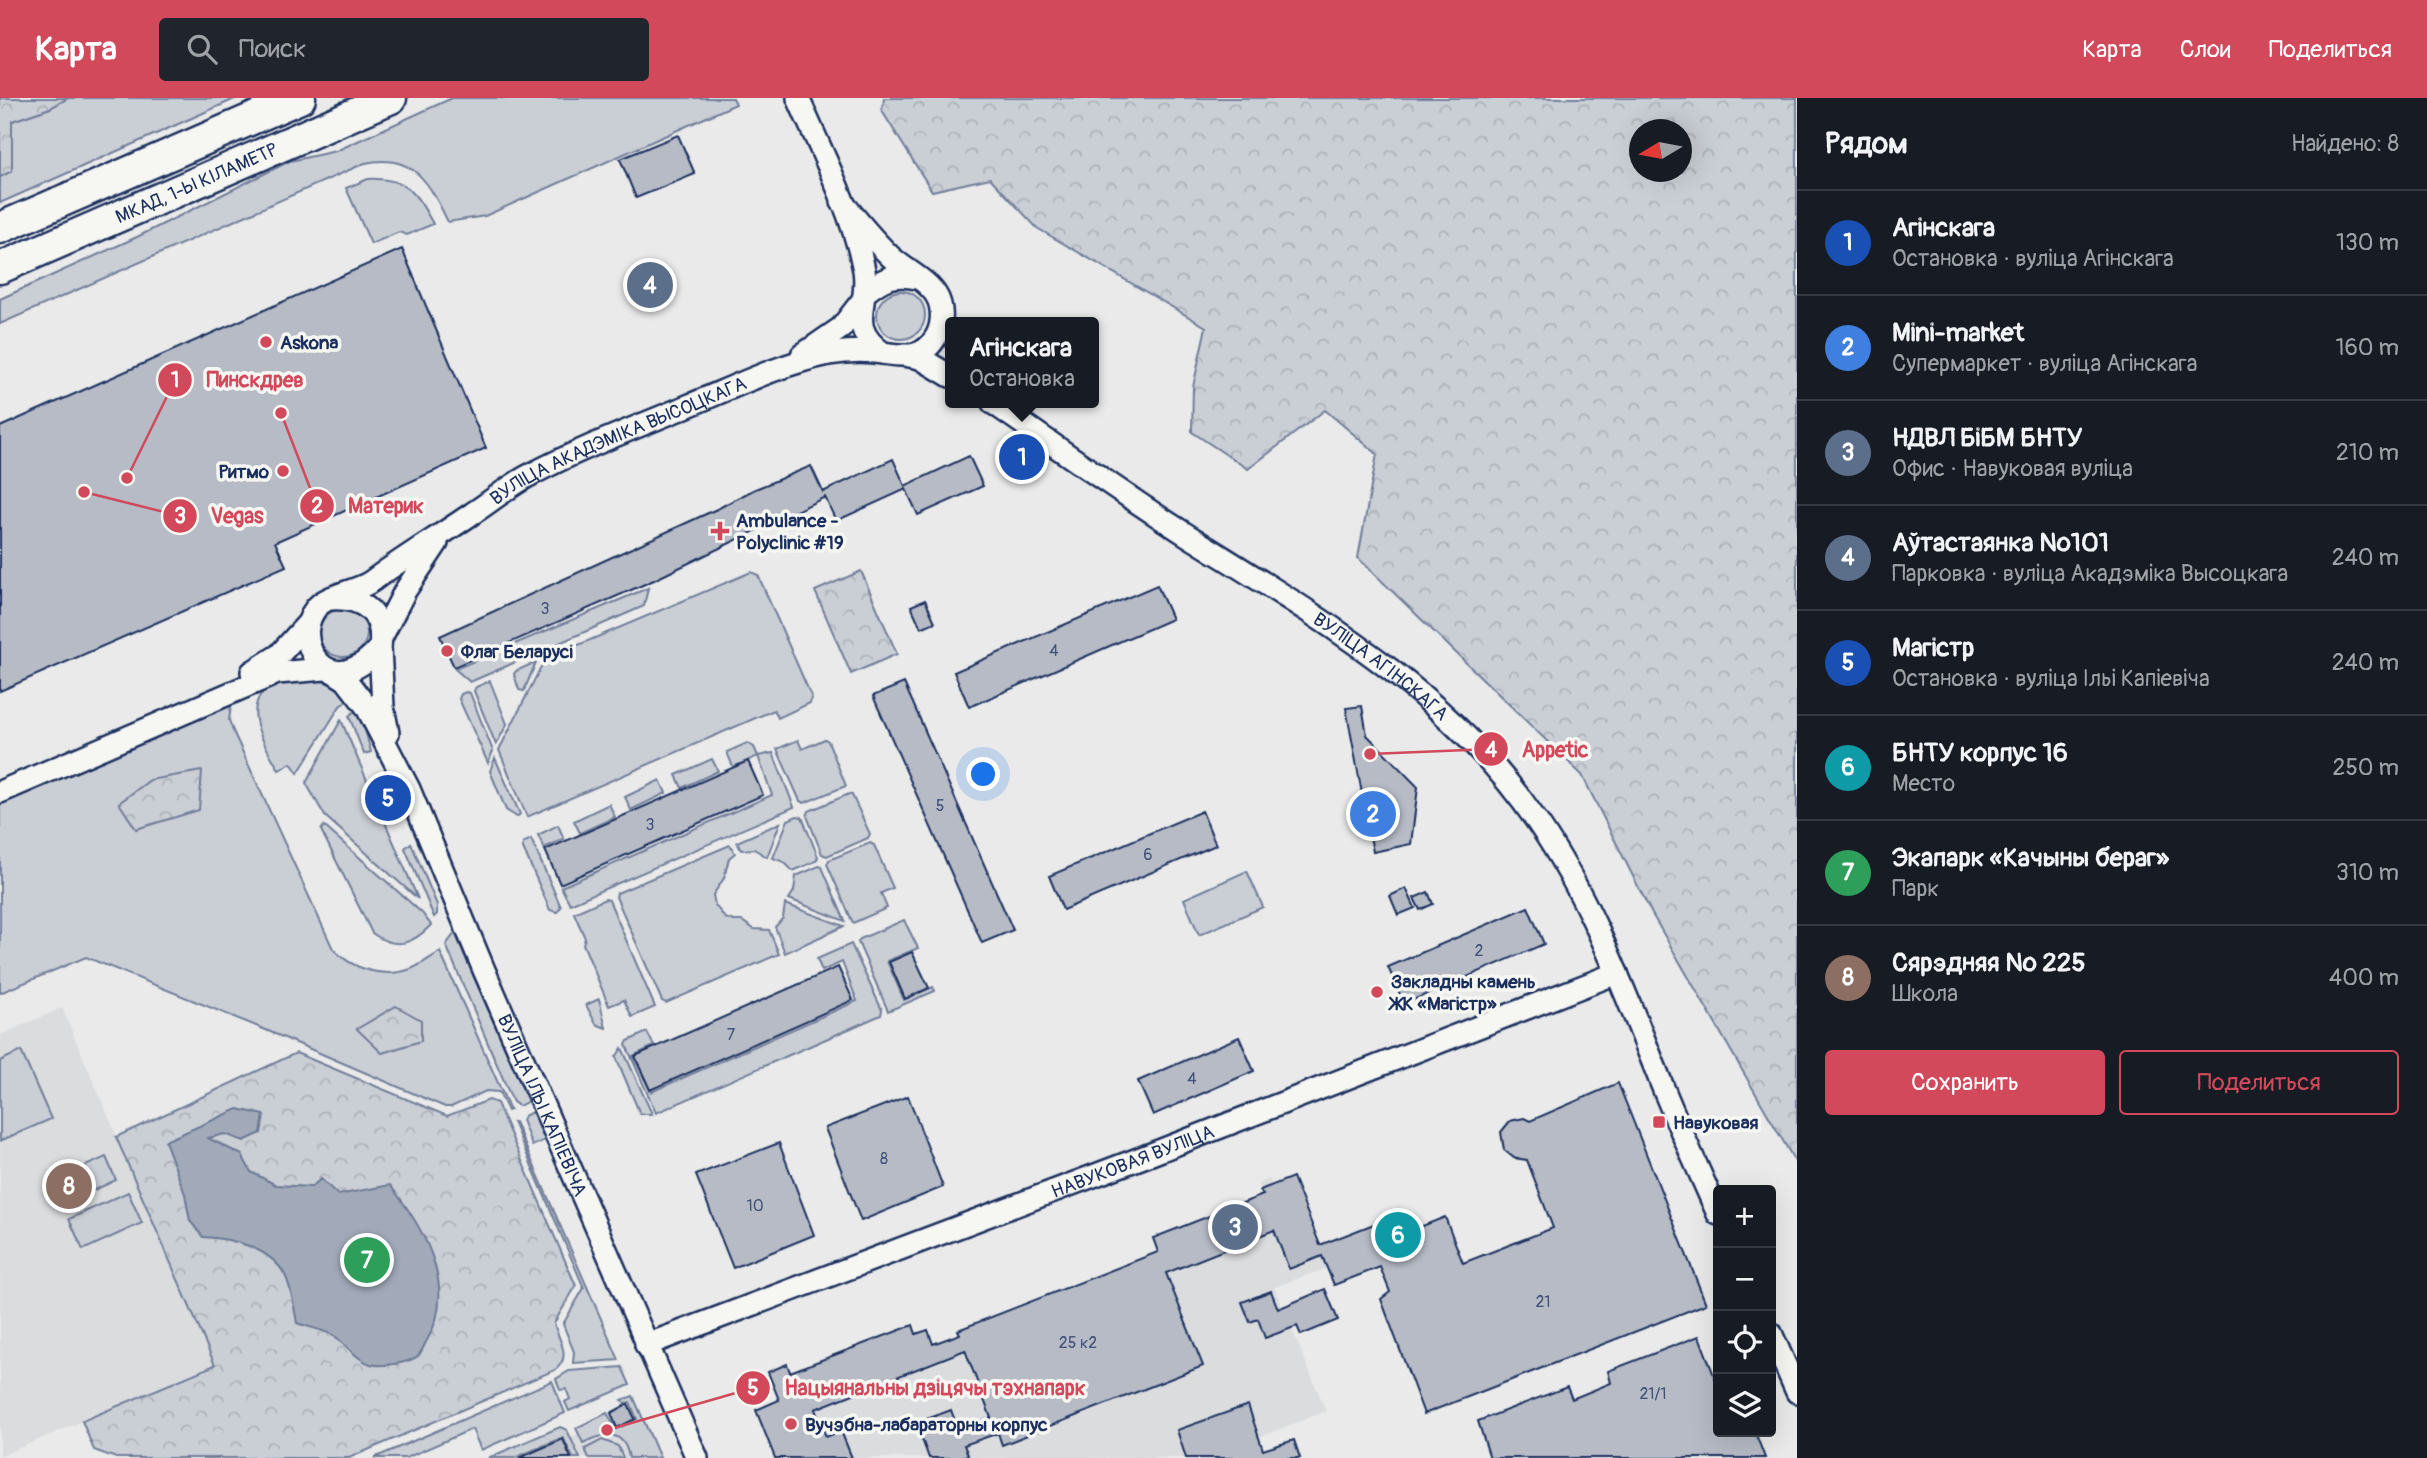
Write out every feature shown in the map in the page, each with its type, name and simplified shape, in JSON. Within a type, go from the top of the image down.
[{"type":"highway","name":"МКАД, 1-Ы КІЛАМЕТР","points":[[0,228],[300,98]]},
{"type":"highway","name":"МКАД, 1-Ы КІЛАМЕТР","points":[[0,268],[391,98]]},
{"type":"street","points":[[798,98],[860,252],[864,297],[860,314],[863,330],[873,346],[883,353]]},
{"type":"street","points":[[842,202],[876,242],[928,285],[936,295],[945,320]]},
{"type":"street","points":[[787,365],[841,328],[880,281],[904,275],[917,278]]},
{"type":"street","points":[[908,356],[927,347],[938,334],[941,308]]},
{"type":"street","points":[[787,365],[830,354],[883,353],[920,358],[945,373]]},
{"type":"street","name":"ВУЛІЦА АКАДЭМІКА ВЫСОЦКАГА","points":[[183,712],[203,696],[261,668],[279,655],[308,623],[321,602],[370,582],[528,476],[640,425],[787,365]]},
{"type":"street","name":"ВУЛІЦА АГІНСКАГА","points":[[1007,410],[1182,532],[1312,612],[1389,667],[1432,702],[1492,762],[1537,821],[1574,883],[1618,973],[1674,1115],[1713,1203]]},
{"type":"street","name":"ВУЛІЦА АКАДЭМІКА ВЫСОЦКАГА","points":[[183,712],[209,704],[277,673],[350,670],[360,667],[368,661],[380,642],[422,565],[444,534],[456,525]]},
{"type":"street","points":[[331,599],[350,599],[368,608],[379,624],[380,642]]},
{"type":"street","points":[[308,623],[310,649],[329,670]]},
{"type":"street","name":"ВУЛІЦА ІЛЬІ КАПІЕВІЧА","points":[[380,642],[383,707],[392,752]]},
{"type":"street","name":"ВУЛІЦА ІЛЬІ КАПІЕВІЧА","points":[[329,670],[346,680],[359,696],[392,752],[697,1458]]},
{"type":"street","points":[[0,792],[183,712]]},
{"type":"street","name":"НАВУКОВАЯ ВУЛІЦА","points":[[646,1345],[1120,1166],[1618,973]]},
{"type":"street","points":[[1776,1344],[1797,1392]]},
{"type":"shaded area","points":[[62,1008],[215,1365],[0,1456],[0,1035]]},
{"type":"shaded area","points":[[1293,1177],[1327,1268],[1274,1287],[1326,1411],[1206,1458],[775,1458],[756,1410],[784,1398],[781,1392],[776,1394],[768,1372],[787,1364],[791,1372],[913,1325],[916,1334],[928,1330],[933,1344],[959,1334],[958,1330],[1158,1252],[1153,1238],[1262,1195],[1258,1184],[1269,1179],[1272,1185]]},
{"type":"shaded area","points":[[629,1402],[639,1423],[649,1458],[519,1458],[578,1434],[576,1428]]},
{"type":"green space","points":[[0,98],[68,98],[50,108],[12,121],[12,171],[0,177]]},
{"type":"green space","points":[[68,98],[237,98],[0,203],[0,177],[12,171],[12,121],[50,108]]},
{"type":"green space","points":[[452,98],[733,98],[736,104],[485,216],[448,222],[427,184],[418,174],[397,162],[365,163],[0,324],[0,299],[137,237],[290,161],[336,151]]},
{"type":"green space","points":[[884,98],[1797,98],[1797,1165],[1652,914],[1582,775],[1358,558],[1377,454],[1325,410],[1248,469],[1192,432],[1193,387],[1206,327],[1037,228],[990,178],[932,191],[882,111]]},
{"type":"green space","points":[[368,179],[392,181],[409,189],[433,224],[407,235],[399,232],[371,244],[346,188]]},
{"type":"green space","points":[[901,291],[918,298],[925,315],[918,332],[901,339],[884,332],[877,315],[884,298]]},
{"type":"green space","points":[[861,571],[897,654],[851,674],[815,591]]},
{"type":"green space","points":[[751,572],[758,575],[812,698],[810,703],[778,718],[774,710],[527,817],[499,750],[545,659]]},
{"type":"green space","points":[[648,588],[644,606],[470,682],[455,669]]},
{"type":"green space","points":[[343,609],[360,616],[367,633],[360,650],[343,657],[326,650],[319,633],[326,616]]},
{"type":"green space","points":[[536,662],[524,691],[519,690],[514,674]]},
{"type":"green space","points":[[311,678],[342,687],[351,698],[340,706],[298,773],[291,763],[279,770],[256,723],[258,700],[265,690],[279,682]]},
{"type":"green space","points":[[490,681],[507,724],[496,745],[474,691],[476,687]]},
{"type":"green space","points":[[470,693],[493,751],[488,763],[459,699],[461,694]]},
{"type":"green space","points":[[227,704],[231,706],[229,720],[233,731],[333,949],[359,967],[390,973],[411,969],[440,952],[510,1110],[508,1111],[499,1092],[486,1091],[451,1107],[445,1107],[86,957],[0,993],[0,804]]},
{"type":"green space","points":[[359,707],[371,752],[364,754],[349,716]]},
{"type":"green space","points":[[341,720],[418,899],[325,816],[306,783]]},
{"type":"green space","points":[[825,739],[846,786],[804,803],[800,801],[777,749],[798,740],[802,749]]},
{"type":"green space","points":[[747,743],[754,747],[758,756],[733,767],[727,752]]},
{"type":"green space","points":[[773,753],[794,807],[570,904],[561,887],[772,795],[758,756]]},
{"type":"green space","points":[[495,758],[520,814],[517,817],[506,810],[490,771]]},
{"type":"green space","points":[[712,759],[718,771],[682,788],[676,775]]},
{"type":"green space","points":[[202,771],[199,810],[136,829],[119,803],[150,780]]},
{"type":"green space","points":[[660,780],[666,793],[631,810],[625,797]]},
{"type":"green space","points":[[852,795],[870,834],[868,838],[827,856],[822,854],[807,816],[809,811]]},
{"type":"green space","points":[[609,804],[615,817],[580,833],[574,821]]},
{"type":"green space","points":[[802,817],[818,857],[816,861],[793,871],[784,862],[773,858],[788,820]]},
{"type":"green space","points":[[780,823],[767,857],[754,849],[741,850],[737,842]]},
{"type":"green space","points":[[558,825],[564,839],[544,848],[538,835]]},
{"type":"green space","points":[[324,826],[422,913],[431,925],[417,937],[403,943],[388,942],[372,933],[321,830]]},
{"type":"green space","points":[[531,839],[561,907],[557,912],[550,910],[523,848],[523,843]]},
{"type":"green space","points":[[411,843],[437,905],[437,914],[434,917],[405,848]]},
{"type":"green space","points":[[870,843],[874,845],[893,888],[881,893],[887,908],[853,923],[827,864],[829,860]]},
{"type":"green space","points":[[730,845],[735,853],[729,858],[724,878],[713,895],[715,905],[725,918],[742,921],[754,929],[769,930],[779,954],[666,1003],[662,1001],[616,897],[617,893]]},
{"type":"green space","points":[[822,867],[845,921],[789,899],[794,891],[796,876]]},
{"type":"green space","points":[[1247,871],[1263,907],[1199,935],[1184,899]]},
{"type":"green space","points":[[605,899],[609,900],[655,1007],[632,1017],[624,1000],[609,1006],[583,944],[585,938],[574,913]]},
{"type":"green space","points":[[785,904],[844,926],[785,953],[775,927],[783,918]]},
{"type":"green space","points":[[904,920],[918,948],[887,961],[904,1000],[933,987],[935,991],[888,1011],[858,942]]},
{"type":"green space","points":[[455,933],[528,1101],[519,1106],[513,1102],[446,945]]},
{"type":"green space","points":[[851,944],[882,1010],[881,1015],[656,1113],[626,1045],[628,1041],[647,1032],[654,1046],[633,1056],[651,1092],[857,1001],[842,962],[822,971],[817,959]]},
{"type":"green space","points":[[599,999],[606,1028],[596,1024],[586,1005]]},
{"type":"green space","points":[[396,1006],[421,1020],[421,1041],[382,1053],[357,1029]]},
{"type":"green space","points":[[622,1048],[652,1114],[640,1114],[616,1057]]},
{"type":"green space","points":[[21,1051],[51,1119],[0,1141],[0,1061]]},
{"type":"green space","points":[[296,1053],[447,1116],[489,1100],[497,1103],[576,1286],[554,1323],[564,1353],[560,1365],[555,1370],[349,1458],[116,1458],[94,1450],[82,1421],[215,1365],[116,1137]]},
{"type":"green space","points":[[532,1112],[545,1140],[532,1146],[522,1120]]},
{"type":"green space","points":[[513,1122],[619,1360],[573,1363],[574,1352],[563,1324],[584,1288]]},
{"type":"green space","points":[[106,1157],[116,1180],[71,1201],[60,1177]]},
{"type":"green space","points":[[128,1192],[142,1223],[83,1250],[69,1219]]},
{"type":"green space","points":[[622,1367],[630,1385],[569,1411],[565,1402],[570,1399],[566,1389],[560,1390],[556,1379],[569,1371]]},
{"type":"green space","points":[[552,1381],[565,1413],[481,1450],[472,1429],[406,1458],[374,1458]]},
{"type":"green space","points":[[633,1396],[660,1458],[629,1458],[623,1442],[618,1437],[605,1435],[583,1443],[576,1428],[607,1413],[616,1429],[637,1419],[630,1402],[625,1404],[622,1400]]},
{"type":"green space","points":[[560,1427],[567,1430],[580,1458],[573,1458],[563,1437],[515,1458],[488,1458]]},
{"type":"green space","points":[[602,1440],[618,1446],[623,1458],[589,1458],[585,1449]]},
{"type":"water","points":[[238,1109],[264,1115],[261,1133],[244,1141],[225,1134],[208,1138],[242,1155],[251,1172],[276,1185],[311,1187],[321,1179],[338,1195],[390,1185],[403,1202],[425,1240],[438,1281],[439,1301],[435,1322],[418,1356],[397,1364],[370,1364],[333,1335],[297,1323],[289,1286],[279,1266],[249,1246],[203,1237],[190,1221],[185,1194],[165,1141]]},
{"type":"building","points":[[678,135],[695,174],[636,198],[620,159]]},
{"type":"building","points":[[402,249],[486,448],[275,542],[286,566],[0,691],[0,427]]},
{"type":"building","points":[[969,456],[983,486],[918,515],[906,489],[836,521],[825,497],[654,580],[454,667],[440,636],[753,490],[811,466],[823,492],[893,459],[905,486]]},
{"type":"building","points":[[1157,585],[1172,619],[969,707],[954,672]]},
{"type":"building","points":[[925,600],[935,622],[921,628],[911,606]]},
{"type":"building","points":[[904,683],[1013,930],[982,943],[873,696]]},
{"type":"building","points":[[1362,706],[1367,735],[1418,787],[1411,844],[1373,852],[1346,708]]},
{"type":"building","points":[[748,761],[763,795],[560,884],[545,850]]},
{"type":"building","points":[[1202,811],[1216,845],[1063,910],[1049,876]]},
{"type":"building","points":[[1406,888],[1415,908],[1398,915],[1390,896]]},
{"type":"building","points":[[1428,892],[1433,904],[1420,910],[1414,898]]},
{"type":"building","points":[[1528,907],[1544,944],[1404,1004],[1388,967]]},
{"type":"building","points":[[912,952],[929,988],[905,999],[889,962]]},
{"type":"building","points":[[838,967],[853,1000],[650,1090],[635,1056]]},
{"type":"building","points":[[1239,1037],[1254,1071],[1153,1115],[1138,1081]]},
{"type":"building","points":[[1618,1083],[1706,1304],[1424,1414],[1381,1299],[1390,1292],[1380,1267],[1334,1285],[1322,1256],[1289,1269],[1274,1230],[1166,1273],[1203,1366],[1002,1445],[998,1433],[964,1445],[968,1455],[959,1458],[929,1458],[916,1423],[951,1410],[958,1429],[991,1418],[965,1350],[815,1409],[826,1437],[841,1431],[852,1458],[775,1458],[756,1410],[779,1400],[768,1372],[787,1364],[790,1372],[913,1325],[916,1334],[928,1330],[933,1344],[960,1334],[958,1330],[1158,1252],[1153,1238],[1263,1195],[1260,1190],[1293,1177],[1320,1245],[1397,1215],[1405,1233],[1445,1217],[1463,1263],[1553,1228],[1527,1160],[1514,1158],[1504,1150],[1501,1132],[1510,1121],[1524,1118],[1530,1121]]},
{"type":"building","points":[[908,1096],[943,1187],[861,1221],[825,1128]]},
{"type":"building","points":[[779,1143],[814,1235],[733,1268],[696,1175]]},
{"type":"building","points":[[1325,1289],[1338,1320],[1301,1335],[1297,1326],[1265,1338],[1258,1319],[1250,1322],[1242,1302],[1271,1291],[1278,1309]]},
{"type":"building","points":[[1699,1336],[1713,1373],[1713,1437],[1757,1437],[1765,1458],[1490,1458],[1478,1421],[1567,1387],[1572,1399],[1611,1383],[1608,1371]]},
{"type":"building","points":[[628,1404],[635,1419],[617,1428],[611,1413]]},
{"type":"building","points":[[1248,1405],[1263,1450],[1294,1440],[1300,1458],[1186,1458],[1177,1430]]},
{"type":"building","points":[[563,1439],[571,1458],[519,1458]]},
{"type":"place","name":"Аўтастаянка №101","points":[[650,285]]},
{"type":"place","name":"Askona","points":[[266,342]]},
{"type":"place","name":"Материк","points":[[281,413]]},
{"type":"place","name":"Агінскага","points":[[1022,457]]},
{"type":"place","name":"Ритмо","points":[[283,471]]},
{"type":"place","name":"Пинскдрев","points":[[127,478]]},
{"type":"place","name":"Vegas","points":[[84,492]]},
{"type":"place","name":"Ambulance - Polyclinic #19","points":[[720,531]]},
{"type":"place","name":"Флаг Беларусі","points":[[447,651]]},
{"type":"place","name":"Appetic","points":[[1370,754]]},
{"type":"place","name":"Магістр","points":[[388,798]]},
{"type":"place","name":"Mini-market","points":[[1373,814]]},
{"type":"place","name":"Закладны камень ЖК «Магістр»","points":[[1377,992]]},
{"type":"place","name":"Навуковая","points":[[1659,1122]]},
{"type":"place","name":"Сярэдняя № 225","points":[[69,1186]]},
{"type":"place","name":"НДВЛ БіБМ БНТУ","points":[[1235,1227]]},
{"type":"place","name":"БНТУ корпус 16","points":[[1398,1235]]},
{"type":"place","name":"Экапарк «Качыны бераг»","points":[[367,1260]]},
{"type":"place","name":"Вучэбна-лабараторны корпус","points":[[791,1424]]},
{"type":"place","name":"Нацыянальны дзіцячы тэхнапарк","points":[[607,1430]]}]
